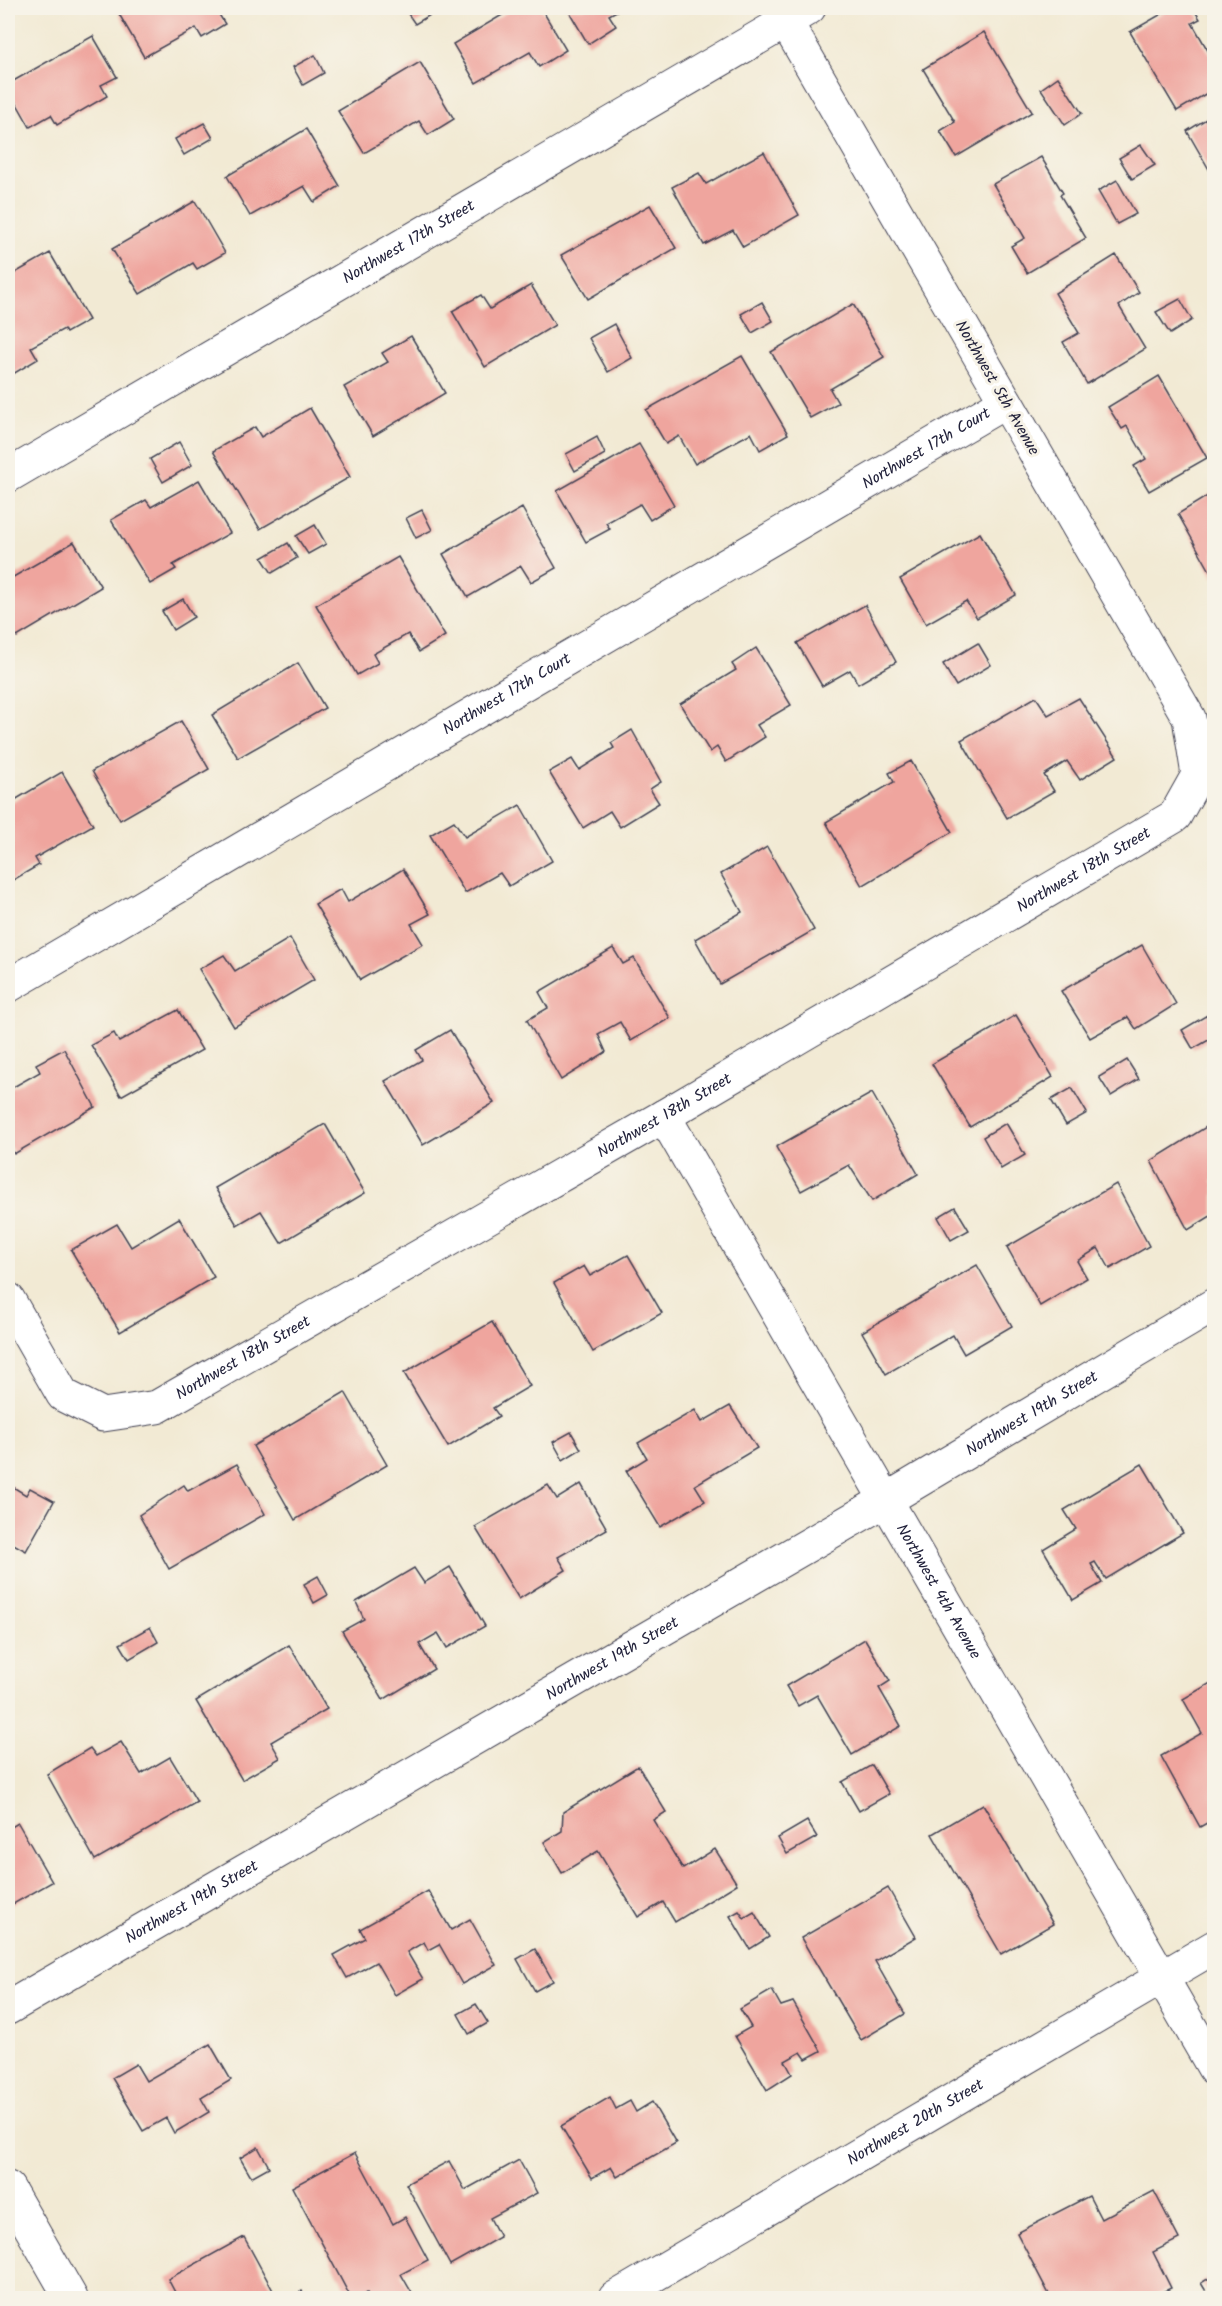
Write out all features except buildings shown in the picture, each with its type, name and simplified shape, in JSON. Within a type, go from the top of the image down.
[{"type":"street","name":"Northwest 5th Avenue","points":[[791,12],[1005,402],[1189,718],[1198,775]]},
{"type":"street","name":"Northwest 17th Street","points":[[8,476],[791,12]]},
{"type":"street","name":"Northwest 17th Court","points":[[8,986],[1005,402]]},
{"type":"street","name":"Northwest 18th Street","points":[[8,1299],[63,1395],[103,1415],[157,1407],[664,1116],[1174,816],[1198,775]]},
{"type":"street","name":"Northwest 4th Avenue","points":[[664,1116],[1215,2068]]},
{"type":"street","name":"Northwest 19th Street","points":[[8,2008],[886,1500],[1215,1305]]},
{"type":"street","name":"Northwest 20th Street","points":[[615,2298],[1215,1947]]},
{"type":"street","points":[[8,2188],[71,2298]]}]
